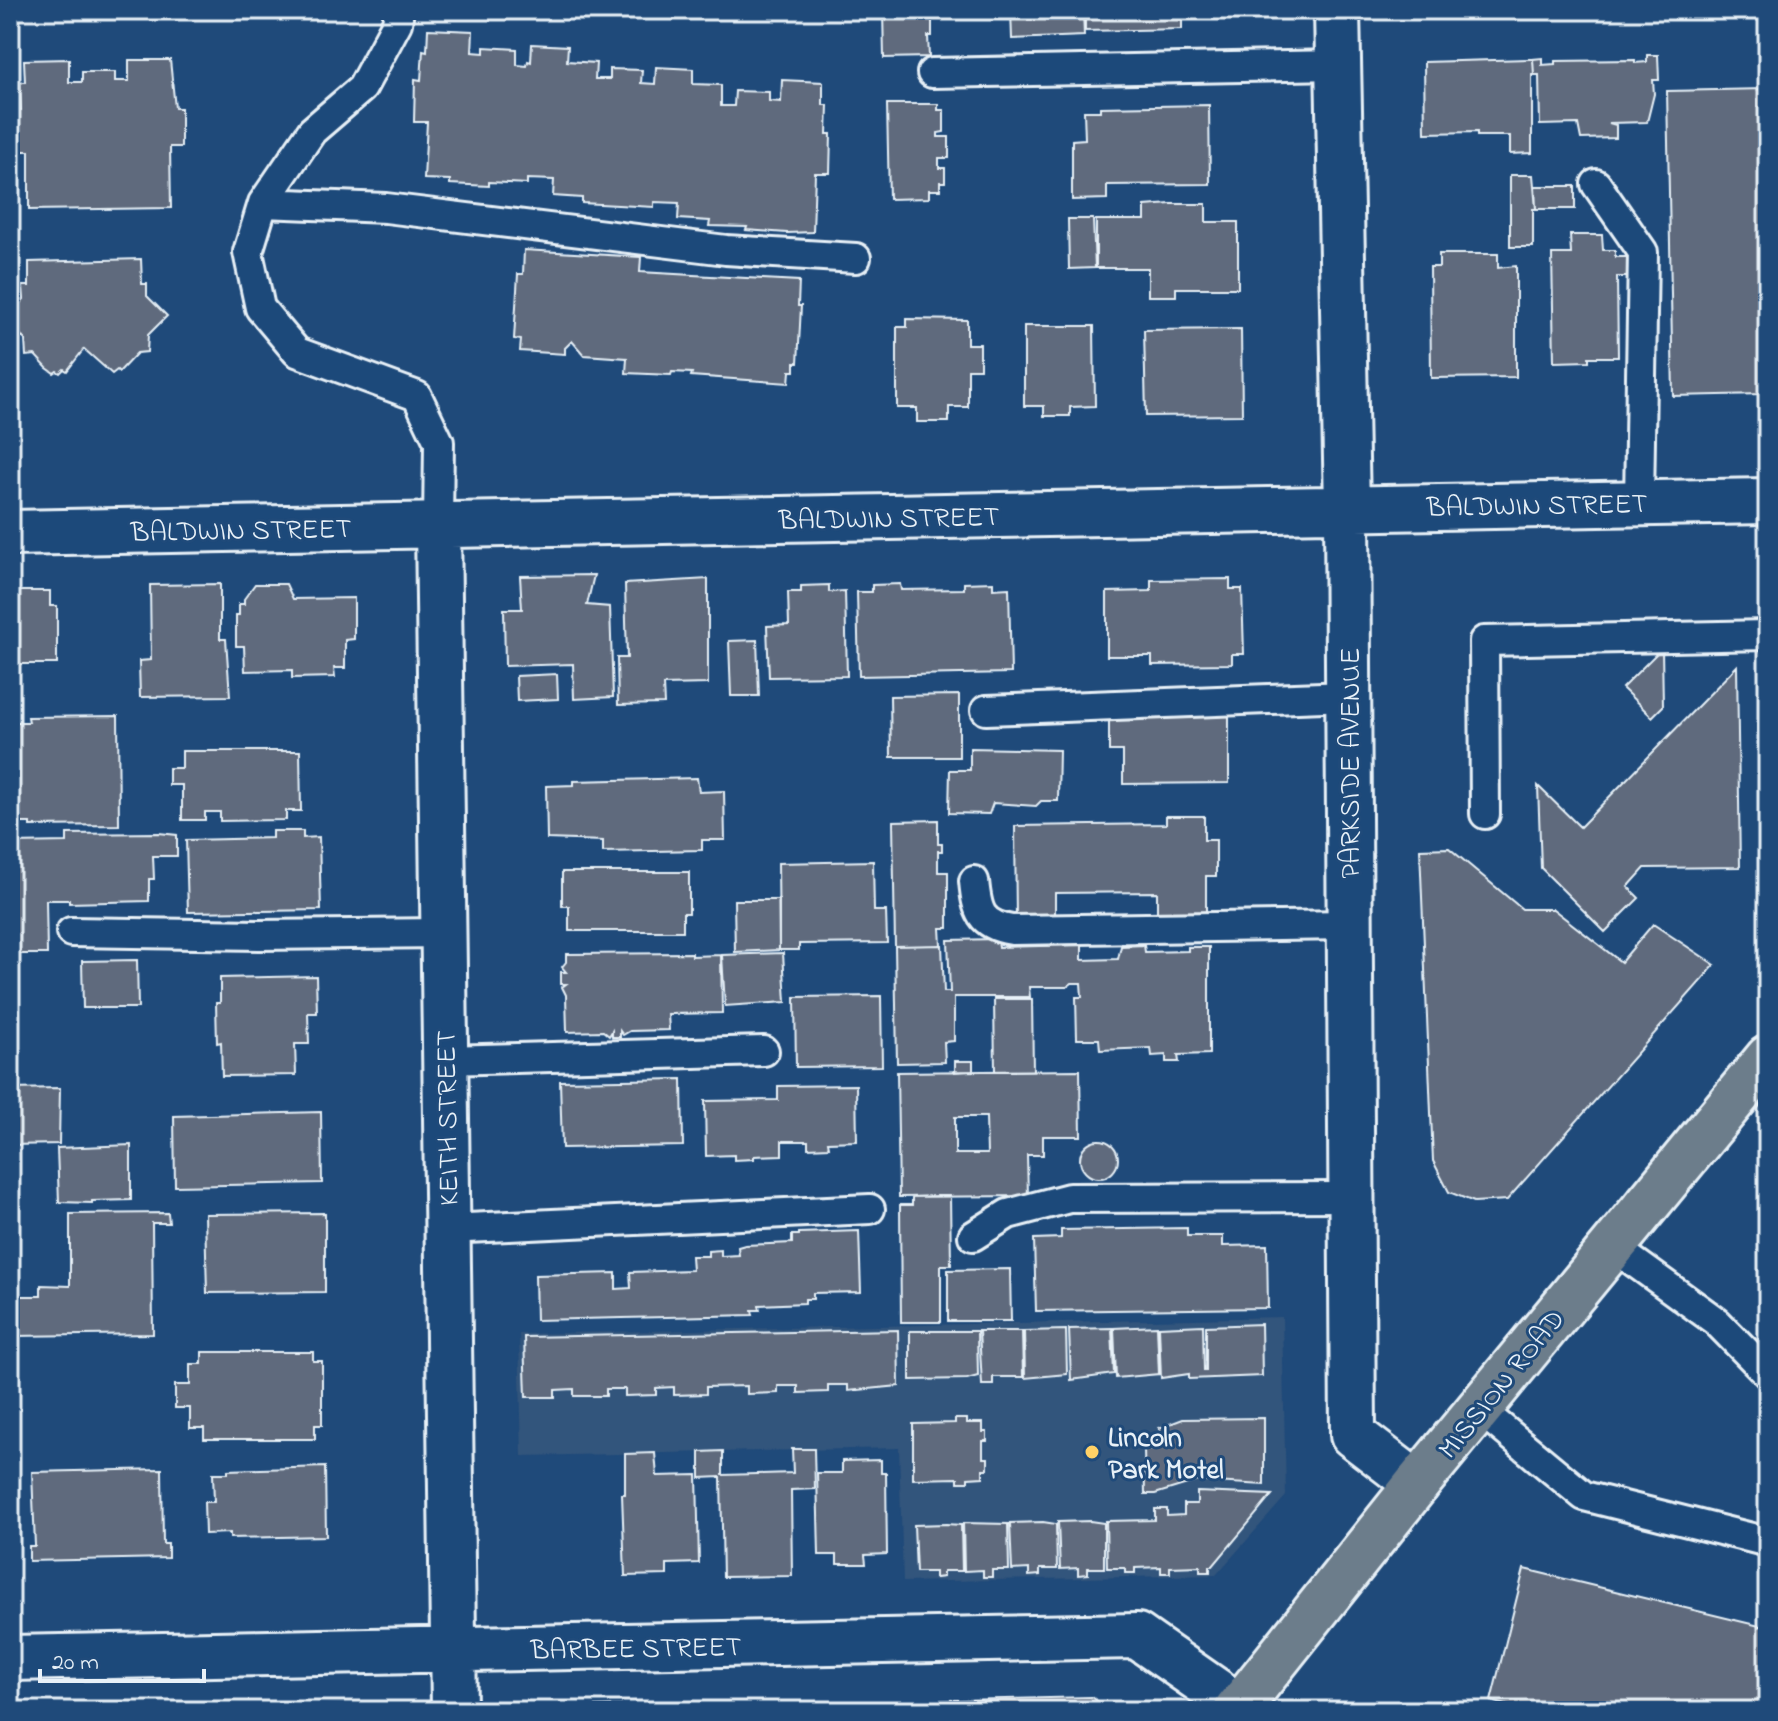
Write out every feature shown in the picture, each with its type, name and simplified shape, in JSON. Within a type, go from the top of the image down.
[{"type":"main road","name":"MISSION ROAD","points":[[1238,1709],[1417,1484],[1768,1058]]},
{"type":"street","name":"PARKSIDE AVENUE","points":[[1337,10],[1347,508],[1353,1435],[1417,1484]]},
{"type":"street","name":"BALDWIN STREET","points":[[10,533],[1768,501]]},
{"type":"street","name":"KEITH STREET","points":[[438,525],[454,1711]]},
{"type":"street","name":"BARBEE STREET","points":[[10,1658],[1137,1636],[1238,1709]]},
{"type":"lane","points":[[399,10],[397,23],[362,88],[312,131],[263,203],[248,252],[260,308],[297,352],[417,396],[439,442],[438,525]]},
{"type":"lane","points":[[932,73],[1338,65]]},
{"type":"lane","points":[[1596,184],[1643,252],[1639,502]]},
{"type":"lane","points":[[263,203],[386,208],[726,250],[856,258]]},
{"type":"lane","points":[[1485,814],[1484,641],[1768,635]]},
{"type":"lane","points":[[986,710],[1348,696]]},
{"type":"lane","points":[[974,881],[977,903],[983,917],[995,927],[1012,930],[1350,925]]},
{"type":"lane","points":[[71,932],[259,935],[444,933]]},
{"type":"lane","points":[[445,1060],[764,1051]]},
{"type":"lane","points":[[973,1236],[1008,1214],[1069,1198],[1351,1197]]},
{"type":"lane","points":[[447,1229],[870,1209]]},
{"type":"lane","points":[[1612,1246],[1717,1322],[1768,1374]]},
{"type":"lane","points":[[1479,1409],[1584,1496],[1768,1542]]},
{"type":"shaded area","name":"Lincoln Park Motel","points":[[1282,1317],[1286,1496],[1216,1575],[903,1582],[899,1448],[522,1456],[519,1334]]},
{"type":"building","points":[[53,10],[108,10],[108,12],[53,14]]},
{"type":"building","points":[[136,10],[297,10],[297,15],[136,18]]},
{"type":"building","points":[[883,10],[927,10],[927,19],[932,18],[932,36],[928,36],[929,57],[884,58]]},
{"type":"building","points":[[1011,10],[1083,10],[1084,36],[1012,39]]},
{"type":"building","points":[[1085,10],[1182,10],[1182,29],[1085,31]]},
{"type":"building","points":[[428,29],[473,31],[472,52],[484,53],[484,47],[517,49],[517,65],[527,66],[528,61],[531,62],[532,44],[568,46],[567,61],[596,63],[595,79],[610,79],[610,69],[642,70],[641,83],[655,84],[656,67],[693,69],[693,84],[721,85],[721,106],[734,106],[735,91],[769,92],[769,101],[781,102],[782,80],[823,82],[823,105],[828,105],[827,134],[831,134],[830,173],[815,173],[813,232],[787,233],[746,230],[747,227],[709,226],[710,221],[678,219],[679,203],[654,202],[654,207],[582,203],[582,198],[553,196],[554,180],[527,179],[527,184],[489,182],[489,186],[424,179],[427,122],[414,122],[415,79],[421,80]]},
{"type":"building","points":[[1647,55],[1658,55],[1659,80],[1653,80],[1654,94],[1647,122],[1609,123],[1616,125],[1616,138],[1581,139],[1578,124],[1540,125],[1539,75],[1534,75],[1533,59],[1542,58],[1542,65],[1555,64],[1555,61],[1635,60],[1635,63],[1647,62]]},
{"type":"building","points":[[69,59],[69,82],[82,82],[82,72],[115,72],[115,81],[129,81],[129,60],[170,60],[175,108],[181,108],[181,147],[170,147],[171,208],[29,210],[29,151],[16,151],[16,110],[21,110],[20,82],[25,82],[24,60]]},
{"type":"building","points":[[1533,59],[1532,153],[1510,154],[1510,136],[1477,136],[1477,132],[1425,133],[1424,62]]},
{"type":"building","points":[[1765,89],[1768,274],[1762,274],[1764,394],[1673,396],[1667,91]]},
{"type":"building","points":[[887,104],[938,104],[938,110],[944,110],[944,132],[938,133],[938,137],[949,137],[949,158],[939,158],[939,168],[945,168],[945,182],[940,182],[940,190],[929,190],[929,198],[889,199]]},
{"type":"building","points":[[1209,105],[1210,184],[1107,185],[1107,199],[1072,200],[1072,140],[1085,139],[1084,111],[1100,111],[1100,107]]},
{"type":"building","points":[[1510,175],[1533,175],[1536,209],[1533,209],[1533,247],[1510,247]]},
{"type":"building","points":[[1535,186],[1575,186],[1575,209],[1536,209]]},
{"type":"building","points":[[1206,204],[1206,222],[1238,222],[1238,288],[1176,288],[1176,296],[1148,296],[1148,268],[1096,268],[1096,220],[1145,220],[1145,206]]},
{"type":"building","points":[[1068,219],[1093,219],[1095,268],[1069,269]]},
{"type":"building","points":[[1570,235],[1602,235],[1603,250],[1615,250],[1615,257],[1628,257],[1628,277],[1617,277],[1618,357],[1554,362],[1552,254],[1571,254]]},
{"type":"building","points":[[524,250],[641,257],[640,272],[799,281],[798,306],[801,306],[795,371],[790,371],[789,383],[691,376],[692,373],[626,373],[627,358],[584,355],[572,341],[565,348],[565,354],[520,351],[521,340],[514,339],[518,274],[523,274]]},
{"type":"building","points":[[1439,254],[1498,254],[1498,268],[1516,266],[1516,377],[1431,378],[1430,267],[1439,267]]},
{"type":"building","points":[[141,259],[142,284],[147,284],[147,296],[167,316],[148,335],[147,352],[137,353],[119,372],[117,370],[112,374],[84,349],[67,371],[64,369],[60,373],[47,368],[35,355],[26,356],[25,340],[10,323],[10,313],[24,299],[23,286],[29,286],[29,262]]},
{"type":"building","points":[[907,319],[967,320],[967,344],[980,344],[980,369],[968,369],[968,407],[949,407],[949,422],[917,422],[917,408],[897,408],[897,327],[907,327]]},
{"type":"building","points":[[1024,326],[1094,326],[1095,406],[1070,407],[1070,416],[1044,416],[1044,406],[1024,406]]},
{"type":"building","points":[[1241,329],[1242,415],[1146,416],[1144,330]]},
{"type":"building","points":[[594,575],[587,605],[610,607],[613,697],[574,699],[573,664],[505,666],[504,609],[522,609],[520,576]]},
{"type":"building","points":[[708,579],[708,684],[663,685],[664,704],[618,705],[617,658],[627,658],[625,584]]},
{"type":"building","points":[[1230,579],[1230,589],[1242,589],[1244,654],[1232,654],[1232,664],[1152,665],[1152,656],[1107,656],[1107,592],[1151,591],[1151,580]]},
{"type":"building","points":[[993,582],[993,589],[1009,588],[1011,673],[859,676],[857,592],[872,592],[872,585],[900,584],[901,590],[964,589],[964,583]]},
{"type":"building","points":[[220,584],[220,639],[226,639],[230,696],[140,697],[139,661],[151,660],[150,585]]},
{"type":"building","points":[[255,584],[286,584],[293,599],[354,598],[354,639],[345,640],[345,668],[334,668],[335,677],[292,678],[292,670],[245,671],[244,646],[236,646],[236,615],[239,615],[239,604],[244,604],[244,599]]},
{"type":"building","points":[[829,585],[829,592],[845,591],[847,676],[769,677],[767,626],[789,625],[788,592],[801,592],[801,586]]},
{"type":"building","points":[[10,591],[50,591],[50,606],[57,606],[57,664],[10,664]]},
{"type":"building","points":[[757,640],[759,696],[731,696],[729,641]]},
{"type":"building","points":[[1662,648],[1663,706],[1652,717],[1622,688]]},
{"type":"building","points":[[1737,666],[1740,867],[1645,868],[1628,887],[1639,898],[1605,932],[1541,868],[1538,786],[1580,827]]},
{"type":"building","points":[[557,674],[558,699],[517,701],[516,676]]},
{"type":"building","points":[[959,695],[959,757],[891,757],[890,696]]},
{"type":"building","points":[[1229,712],[1229,783],[1123,784],[1123,751],[1109,751],[1109,717]]},
{"type":"building","points":[[118,716],[119,825],[30,826],[30,823],[17,823],[16,722],[29,722],[28,717]]},
{"type":"building","points":[[970,748],[1059,750],[1058,801],[1041,801],[1036,806],[993,803],[989,814],[949,813],[950,770],[970,770]]},
{"type":"building","points":[[182,751],[300,751],[301,811],[286,811],[286,820],[220,821],[220,812],[205,812],[205,820],[182,820],[182,785],[169,785],[169,768],[182,768]]},
{"type":"building","points":[[697,778],[699,792],[724,791],[725,840],[702,840],[702,850],[603,852],[603,841],[547,839],[546,786],[574,785],[574,781]]},
{"type":"building","points":[[1166,816],[1204,816],[1204,840],[1216,840],[1216,876],[1206,876],[1206,917],[1157,918],[1157,892],[1055,893],[1055,920],[1016,921],[1015,826],[1166,824]]},
{"type":"building","points":[[938,820],[938,844],[942,844],[942,851],[938,851],[938,872],[948,872],[948,928],[940,928],[941,945],[895,946],[893,821]]},
{"type":"building","points":[[272,831],[303,831],[303,838],[319,837],[321,910],[188,912],[186,840],[272,838]]},
{"type":"building","points":[[67,834],[177,835],[177,856],[153,856],[154,879],[149,879],[149,901],[69,903],[69,900],[46,900],[47,954],[10,954],[13,843],[67,842]]},
{"type":"building","points":[[1449,848],[1522,909],[1553,909],[1621,962],[1653,924],[1715,965],[1507,1200],[1474,1202],[1449,1192],[1433,1161],[1420,849]]},
{"type":"building","points":[[873,861],[874,911],[886,911],[887,943],[799,944],[799,950],[779,950],[778,863]]},
{"type":"building","points":[[562,872],[689,872],[689,913],[683,913],[683,931],[569,931],[569,906],[562,906]]},
{"type":"building","points":[[734,900],[779,900],[779,950],[735,952]]},
{"type":"building","points":[[998,939],[999,947],[1082,945],[1082,960],[1118,959],[1121,946],[1144,945],[1145,952],[1209,947],[1209,1054],[1178,1055],[1179,1062],[1166,1062],[1166,1055],[1152,1056],[1151,1048],[1100,1050],[1099,1039],[1077,1039],[1076,997],[1082,997],[1081,983],[1072,983],[1067,987],[1029,987],[1030,997],[954,997],[954,1041],[944,1042],[945,1062],[897,1063],[895,946],[942,945],[944,992],[950,992],[948,940]]},
{"type":"building","points":[[692,953],[692,956],[721,955],[722,1013],[668,1014],[669,1030],[630,1031],[623,1035],[620,1031],[620,1037],[612,1037],[612,1031],[609,1036],[603,1031],[567,1032],[566,995],[562,987],[566,984],[561,984],[561,972],[566,972],[562,967],[566,954]]},
{"type":"building","points":[[783,953],[786,1002],[725,1006],[722,955]]},
{"type":"building","points":[[137,960],[138,1008],[83,1008],[82,961]]},
{"type":"building","points":[[316,976],[317,1013],[308,1013],[309,1044],[295,1044],[296,1075],[222,1076],[216,1003],[220,1003],[220,978]]},
{"type":"building","points":[[881,996],[882,1066],[796,1067],[795,997]]},
{"type":"building","points":[[994,999],[1032,999],[1033,1071],[995,1071]]},
{"type":"building","points":[[955,1061],[973,1061],[973,1071],[955,1072]]},
{"type":"building","points":[[1080,1070],[1081,1136],[1043,1136],[1043,1155],[1027,1155],[1028,1196],[899,1197],[897,1072]],"holes":[[[955,1117],[986,1117],[987,1154],[955,1154]]]},
{"type":"building","points":[[682,1079],[683,1146],[562,1148],[560,1081]]},
{"type":"building","points":[[856,1085],[857,1141],[828,1142],[829,1147],[808,1148],[808,1141],[782,1141],[782,1155],[754,1156],[754,1159],[734,1160],[734,1155],[706,1156],[705,1101],[778,1100],[778,1086]]},
{"type":"building","points":[[60,1088],[59,1144],[10,1145],[10,1089]]},
{"type":"building","points":[[321,1112],[322,1183],[175,1186],[174,1116]]},
{"type":"building","points":[[1099,1140],[1113,1145],[1118,1159],[1113,1173],[1099,1178],[1085,1173],[1080,1159],[1085,1145]]},
{"type":"building","points":[[131,1145],[131,1200],[59,1202],[57,1148]]},
{"type":"building","points":[[950,1196],[951,1265],[941,1265],[941,1322],[901,1322],[900,1205],[912,1205],[912,1197]]},
{"type":"building","points":[[168,1213],[169,1223],[152,1223],[153,1334],[14,1336],[10,1291],[13,1296],[41,1296],[41,1285],[70,1286],[70,1214]]},
{"type":"building","points":[[325,1213],[325,1292],[207,1293],[205,1214]]},
{"type":"building","points":[[1187,1228],[1187,1236],[1223,1236],[1223,1246],[1267,1245],[1268,1308],[1036,1311],[1034,1239],[1061,1238],[1061,1230]]},
{"type":"building","points":[[859,1231],[861,1292],[813,1293],[813,1299],[805,1299],[805,1303],[759,1305],[760,1310],[752,1310],[753,1315],[536,1320],[535,1275],[616,1273],[616,1289],[631,1288],[630,1272],[692,1270],[691,1256],[708,1256],[708,1251],[721,1250],[721,1256],[739,1255],[738,1247],[792,1243],[792,1235],[799,1233]]},
{"type":"building","points":[[1010,1269],[1011,1321],[948,1321],[948,1270]]},
{"type":"building","points":[[1261,1324],[1262,1376],[1189,1379],[1189,1374],[1161,1378],[1159,1327],[1203,1325],[1206,1371],[1206,1326]]},
{"type":"building","points":[[1157,1326],[1159,1374],[1116,1378],[1114,1328]]},
{"type":"building","points":[[1112,1328],[1114,1374],[1071,1380],[1069,1329]]},
{"type":"building","points":[[898,1330],[899,1386],[848,1391],[848,1385],[828,1385],[828,1392],[798,1393],[798,1386],[778,1386],[778,1393],[747,1394],[747,1386],[706,1387],[706,1394],[674,1395],[674,1387],[656,1388],[656,1395],[625,1396],[625,1389],[606,1389],[606,1396],[574,1396],[574,1389],[555,1390],[555,1397],[526,1397],[524,1337]]},
{"type":"building","points":[[1066,1330],[1067,1374],[1025,1378],[1024,1331]]},
{"type":"building","points":[[910,1331],[977,1331],[978,1376],[910,1380]]},
{"type":"building","points":[[979,1331],[1022,1331],[1023,1377],[993,1377],[993,1385],[982,1385]]},
{"type":"building","points":[[202,1352],[313,1352],[313,1361],[322,1361],[322,1425],[315,1425],[315,1439],[204,1439],[204,1428],[190,1428],[190,1408],[175,1408],[175,1385],[190,1385],[190,1364],[202,1364]]},
{"type":"building","points":[[1264,1418],[1264,1485],[1197,1481],[1155,1494],[1145,1494],[1144,1449],[1154,1449],[1154,1442],[1163,1439],[1159,1428],[1183,1419]]},
{"type":"building","points":[[955,1419],[983,1423],[987,1441],[983,1441],[983,1458],[988,1458],[988,1469],[983,1469],[983,1477],[968,1478],[968,1482],[958,1482],[958,1478],[913,1479],[913,1424],[955,1423]]},
{"type":"building","points":[[792,1449],[814,1449],[815,1489],[791,1490],[792,1576],[723,1577],[721,1477],[700,1478],[700,1452],[723,1451],[723,1475],[793,1473]]},
{"type":"building","points":[[655,1453],[657,1476],[697,1475],[699,1563],[667,1564],[667,1575],[625,1576],[622,1494],[625,1494],[625,1454]]},
{"type":"building","points":[[881,1460],[881,1473],[886,1473],[887,1554],[865,1555],[866,1564],[837,1564],[837,1555],[819,1555],[817,1473],[842,1473],[842,1461]]},
{"type":"building","points":[[325,1467],[326,1536],[230,1538],[230,1533],[205,1534],[204,1502],[214,1502],[213,1473]]},
{"type":"building","points":[[162,1469],[163,1544],[168,1544],[168,1558],[29,1561],[29,1546],[35,1546],[32,1472]]},
{"type":"building","points":[[1197,1492],[1272,1495],[1210,1566],[1210,1572],[1200,1572],[1200,1566],[1170,1567],[1170,1573],[1161,1573],[1161,1567],[1135,1568],[1135,1573],[1125,1573],[1125,1568],[1107,1568],[1106,1521],[1155,1520],[1155,1509],[1167,1509],[1167,1516],[1184,1515],[1184,1504],[1197,1504]]},
{"type":"building","points":[[1058,1522],[1104,1523],[1104,1568],[1088,1568],[1088,1574],[1078,1575],[1078,1568],[1060,1569]]},
{"type":"building","points":[[963,1523],[1008,1524],[1009,1570],[992,1570],[992,1577],[983,1577],[983,1570],[964,1571]]},
{"type":"building","points":[[1010,1523],[1056,1524],[1057,1569],[1040,1569],[1040,1575],[1029,1576],[1029,1569],[1012,1570]]},
{"type":"building","points":[[914,1525],[961,1525],[962,1571],[943,1571],[943,1577],[935,1578],[935,1572],[916,1572]]},
{"type":"building","points":[[1524,1569],[1768,1628],[1768,1711],[1531,1711],[1491,1701]]},
{"type":"building","points":[[1092,1697],[1105,1707],[1102,1711],[932,1711],[920,1701]]},
{"type":"building","points":[[377,1705],[377,1711],[86,1711],[86,1710]]},
{"type":"building","points":[[632,1706],[632,1709],[651,1711],[545,1711],[545,1708]]},
{"type":"building","points":[[765,1708],[794,1708],[794,1711],[765,1711]]},
{"type":"building","points":[[874,1708],[875,1711],[801,1709]]},
{"type":"place","name":"Lincoln Park Motel","points":[[1092,1452]]}]
